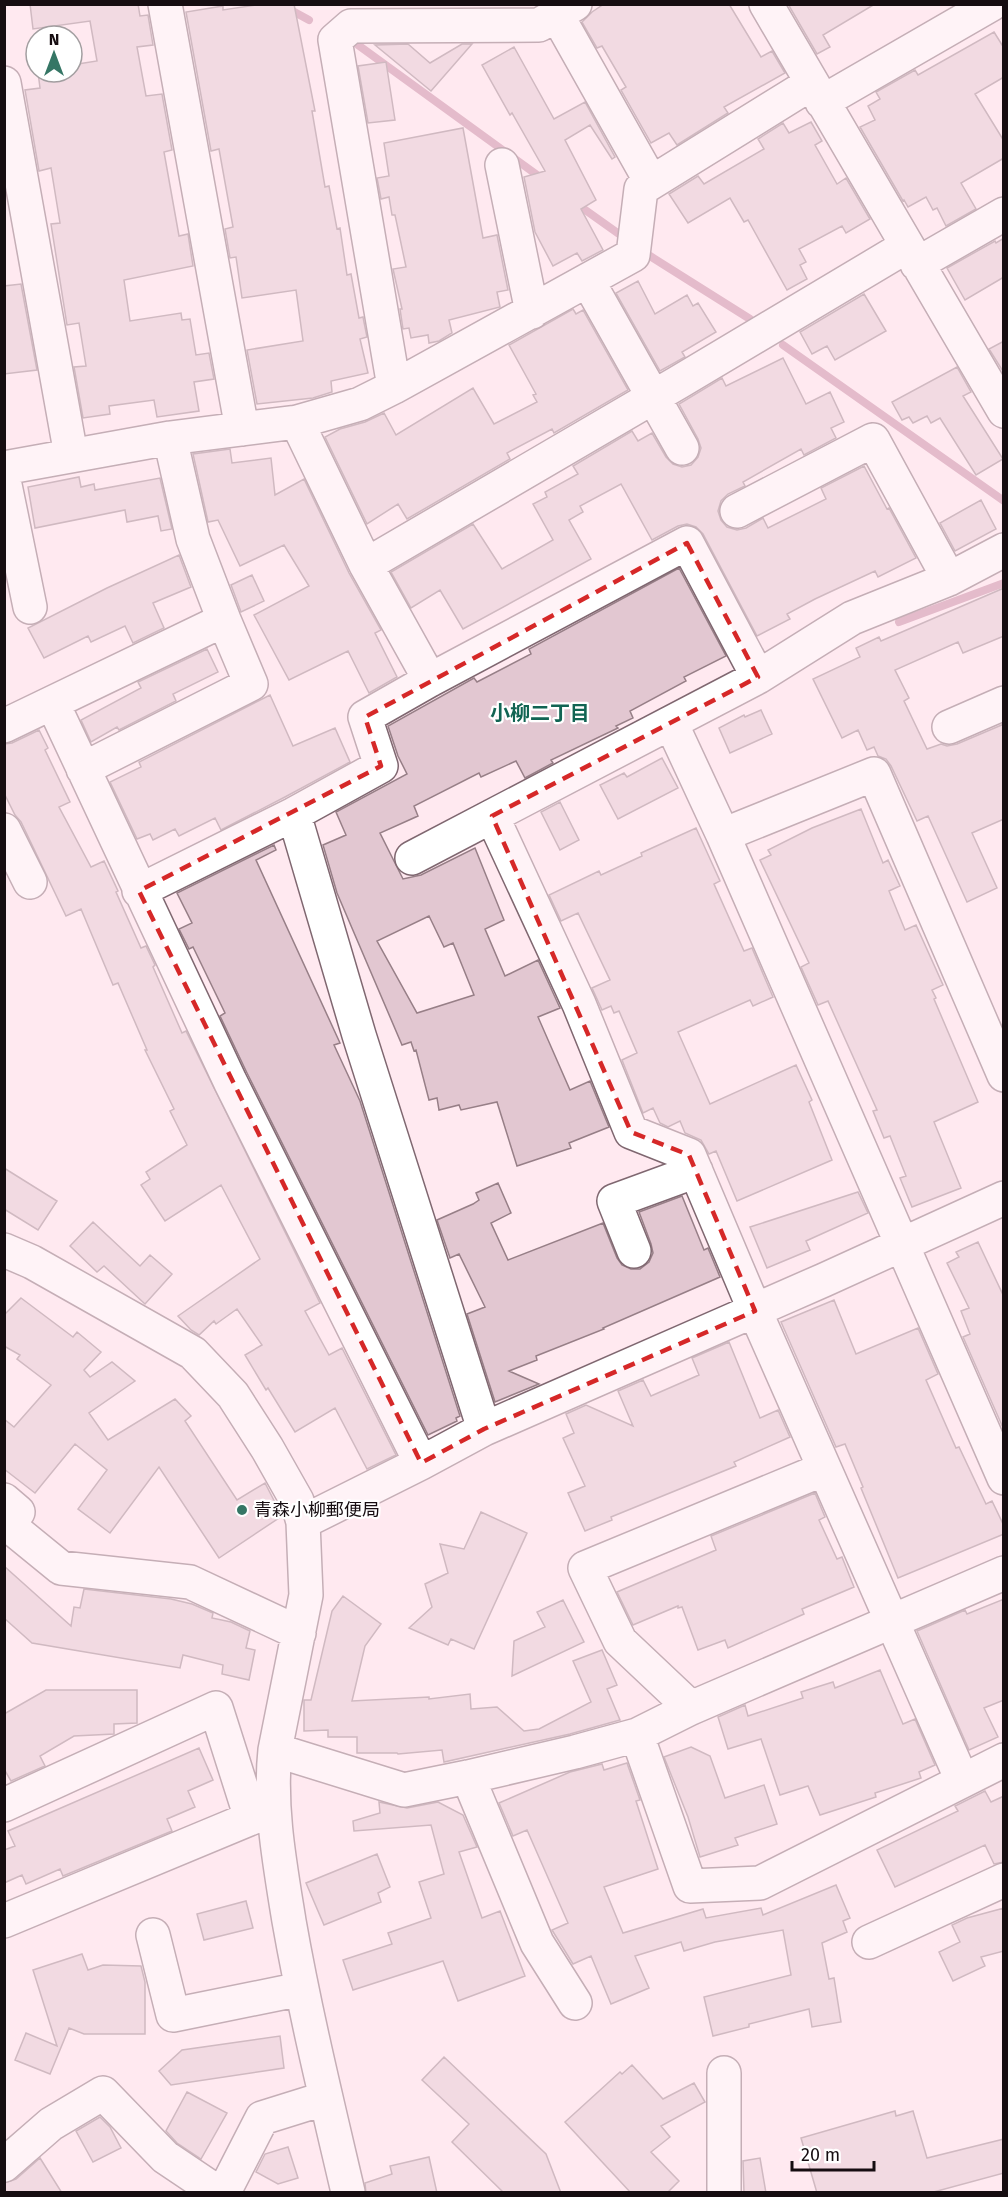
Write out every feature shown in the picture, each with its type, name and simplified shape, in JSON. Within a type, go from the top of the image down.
[{"type":"street","points":[[165,4],[242,429]]},
{"type":"street","points":[[765,4],[1004,411]]},
{"type":"street","points":[[4,468],[170,438],[297,422],[360,404],[633,255],[641,189],[651,182],[817,93],[992,4]]},
{"type":"street","points":[[394,387],[335,40],[351,26],[539,25],[566,10],[651,182]]},
{"type":"street","points":[[4,83],[71,455]]},
{"type":"street","points":[[502,165],[532,312]]},
{"type":"street","points":[[366,564],[653,397],[912,255],[1004,214]]},
{"type":"street","points":[[588,281],[682,448]]},
{"type":"street","points":[[297,422],[366,564],[430,680]]},
{"type":"street","points":[[83,769],[251,684],[193,538],[170,438]]},
{"type":"street","points":[[737,511],[873,440],[949,579]]},
{"type":"street","points":[[4,480],[30,607]]},
{"type":"street","points":[[139,891],[294,814],[381,766],[365,717],[687,543],[758,677]]},
{"type":"street","points":[[412,858],[758,677],[852,618],[949,579],[1004,550]]},
{"type":"street","points":[[4,726],[224,620]]},
{"type":"street","points":[[949,727],[1004,703]]},
{"type":"street","points":[[53,704],[230,1081],[422,1463]]},
{"type":"street","points":[[671,723],[723,836],[1004,1478]]},
{"type":"street","points":[[723,836],[874,774],[1004,1075]]},
{"type":"street","points":[[294,814],[359,1035],[484,1429]]},
{"type":"street","points":[[492,816],[579,1004],[631,1132],[690,1155],[755,1311],[962,1780]]},
{"type":"street","points":[[4,830],[30,882]]},
{"type":"street","points":[[634,1251],[614,1201],[696,1171]]},
{"type":"street","points":[[303,1522],[422,1463],[484,1429],[755,1311],[1004,1198]]},
{"type":"street","points":[[4,1250],[32,1262],[193,1353],[233,1395],[297,1501],[303,1522],[306,1595],[263,1813]]},
{"type":"street","points":[[691,1708],[620,1641],[585,1568],[824,1469]]},
{"type":"street","points":[[11,1506],[7,1524],[61,1568],[190,1582],[299,1633]]},
{"type":"street","points":[[275,1750],[404,1790],[468,1778],[637,1735],[691,1708],[1004,1572]]},
{"type":"street","points":[[4,1805],[216,1708],[277,1850],[301,1989],[348,2193]]},
{"type":"street","points":[[637,1735],[690,1886],[760,1883],[1004,1760]]},
{"type":"street","points":[[468,1778],[537,1943],[575,2003]]},
{"type":"street","points":[[4,1921],[263,1813]]},
{"type":"street","points":[[869,1942],[1004,1880]]},
{"type":"street","points":[[153,1935],[173,2015],[301,1989]]},
{"type":"street","points":[[724,2073],[724,2193]]},
{"type":"street","points":[[4,2164],[51,2124],[103,2093],[165,2157],[217,2193]]},
{"type":"street","points":[[224,2193],[262,2118],[326,2098]]},
{"type":"highlighted area","points":[[687,543],[758,677],[492,816],[631,1132],[689,1155],[755,1311],[484,1429],[421,1463],[139,891],[381,766],[365,717]]},
{"type":"building","points":[[30,4],[138,4],[140,16],[148,15],[153,45],[137,47],[146,96],[162,94],[172,150],[164,152],[179,236],[188,234],[193,266],[124,280],[130,321],[181,313],[182,320],[190,319],[196,355],[209,353],[214,379],[194,382],[199,411],[157,417],[154,400],[109,406],[110,414],[83,418],[74,367],[86,366],[79,323],[67,325],[51,224],[60,223],[51,168],[39,171],[25,90],[40,88],[40,84],[84,84],[84,63],[97,61],[90,21],[69,24],[32,24]]},
{"type":"building","points":[[262,4],[294,4],[315,111],[312,111],[325,187],[329,186],[337,229],[340,228],[347,275],[351,274],[359,318],[363,317],[367,337],[360,339],[368,373],[331,381],[332,392],[313,398],[257,404],[247,350],[303,341],[296,290],[242,298],[236,257],[230,258],[225,229],[233,227],[219,149],[211,151],[186,12],[223,6],[223,10]]},
{"type":"building","points":[[604,4],[729,4],[761,57],[772,51],[785,73],[724,107],[728,113],[677,145],[669,133],[651,143],[621,90],[626,87],[602,46],[597,48],[582,22]]},
{"type":"building","points":[[788,4],[875,4],[823,35],[830,47],[817,54]]},
{"type":"building","points":[[994,32],[1004,48],[1004,77],[975,94],[1004,141],[1004,158],[961,183],[976,209],[946,226],[937,208],[933,210],[926,197],[908,207],[860,127],[875,120],[868,106],[880,99],[876,92],[915,70],[918,75]]},
{"type":"building","points":[[408,44],[430,63],[462,44],[472,44],[431,91],[375,45]]},
{"type":"building","points":[[514,47],[554,119],[585,102],[615,157],[612,159],[590,125],[565,140],[596,200],[581,209],[603,250],[582,261],[577,253],[553,266],[535,232],[524,177],[545,171],[482,65]]},
{"type":"building","points":[[386,62],[395,120],[368,123],[358,66]]},
{"type":"building","points":[[811,122],[822,141],[815,145],[837,184],[846,178],[870,219],[846,233],[842,226],[799,249],[806,262],[800,265],[807,279],[787,290],[748,220],[744,222],[730,198],[688,223],[669,194],[698,176],[704,184],[764,149],[758,139],[783,123],[789,133]]},
{"type":"building","points":[[463,128],[483,238],[497,235],[508,290],[497,292],[500,307],[449,320],[452,333],[439,341],[429,343],[428,335],[411,338],[409,328],[403,329],[400,309],[402,309],[393,269],[406,267],[395,215],[392,215],[389,197],[381,199],[377,178],[389,176],[384,143]]},
{"type":"building","points":[[1004,238],[1004,277],[965,300],[947,268]]},
{"type":"building","points":[[638,281],[655,314],[687,295],[693,306],[698,303],[716,332],[682,352],[685,357],[660,371],[616,293]]},
{"type":"building","points":[[21,284],[37,370],[4,374],[4,286]]},
{"type":"building","points":[[864,294],[886,331],[835,360],[827,346],[812,354],[800,332]]},
{"type":"building","points":[[573,309],[576,314],[583,310],[628,390],[554,433],[552,429],[507,453],[510,459],[407,519],[398,504],[367,524],[325,437],[384,413],[396,435],[473,388],[494,424],[537,402],[533,395],[536,394],[509,345]]},
{"type":"building","points":[[1004,341],[1004,373],[989,349]]},
{"type":"building","points":[[783,358],[806,404],[830,392],[844,422],[831,428],[836,438],[804,455],[801,449],[743,482],[745,486],[728,494],[721,501],[718,511],[721,520],[727,527],[737,530],[746,528],[763,518],[768,528],[826,499],[821,488],[864,466],[916,558],[878,577],[875,571],[815,599],[787,614],[790,619],[757,636],[703,534],[696,527],[687,524],[678,526],[652,540],[621,484],[580,506],[583,512],[569,520],[591,559],[463,629],[440,590],[411,608],[391,572],[473,524],[502,569],[553,540],[533,504],[547,497],[545,492],[578,474],[573,466],[632,431],[638,441],[652,433],[666,457],[673,464],[682,467],[691,465],[698,457],[701,448],[679,404],[722,378],[726,386]]},
{"type":"building","points":[[957,367],[971,392],[963,396],[1003,459],[976,475],[940,418],[931,423],[927,416],[913,423],[909,417],[902,420],[892,402]]},
{"type":"building","points":[[230,449],[232,463],[271,458],[275,495],[304,479],[349,573],[381,630],[375,633],[397,677],[369,693],[348,651],[289,680],[254,615],[309,586],[284,545],[240,566],[218,520],[208,522],[193,454]]},
{"type":"building","points":[[79,477],[81,487],[94,484],[95,490],[160,478],[172,529],[161,531],[158,516],[127,522],[125,510],[35,528],[28,487]]},
{"type":"building","points":[[981,500],[996,529],[955,551],[940,523]]},
{"type":"building","points":[[179,555],[191,587],[153,603],[164,628],[133,643],[125,626],[91,642],[88,636],[44,658],[28,628]]},
{"type":"building","points":[[679,568],[726,656],[684,677],[686,681],[630,711],[633,718],[616,726],[618,728],[551,760],[553,763],[525,778],[516,761],[481,777],[479,773],[414,806],[418,816],[380,833],[403,879],[421,875],[475,848],[504,920],[485,929],[505,976],[538,960],[560,1008],[538,1017],[570,1090],[590,1081],[609,1127],[569,1143],[571,1148],[517,1166],[497,1102],[461,1110],[459,1105],[439,1110],[437,1098],[429,1100],[416,1050],[414,1051],[411,1042],[402,1045],[337,893],[323,845],[346,835],[336,812],[407,774],[388,726],[474,678],[477,682],[531,654],[529,649]],"holes":[[[429,916],[444,947],[453,943],[474,995],[417,1013],[377,941]]]},
{"type":"building","points":[[252,575],[264,601],[241,612],[231,585]]},
{"type":"building","points":[[1004,588],[1004,636],[963,653],[958,642],[895,670],[909,698],[904,701],[927,749],[941,744],[947,746],[957,744],[1004,724],[1004,819],[972,833],[997,888],[967,902],[928,816],[917,821],[891,766],[886,759],[878,756],[874,747],[867,750],[858,730],[842,738],[813,679],[860,657],[856,648],[879,637],[881,641]]},
{"type":"building","points":[[207,649],[218,672],[173,694],[176,701],[119,730],[117,727],[91,742],[81,720],[141,688],[138,682]]},
{"type":"building","points":[[270,695],[293,746],[335,728],[350,762],[221,830],[215,818],[179,836],[175,829],[153,840],[150,834],[137,839],[110,782],[141,767],[139,762]]},
{"type":"building","points":[[761,710],[772,734],[730,753],[719,728],[744,715],[745,717]]},
{"type":"building","points":[[39,730],[48,748],[45,750],[70,802],[59,807],[91,867],[104,861],[141,948],[146,946],[155,965],[153,967],[182,1033],[186,1031],[320,1303],[305,1311],[329,1355],[342,1348],[396,1455],[367,1469],[335,1408],[295,1432],[245,1355],[262,1345],[237,1309],[216,1324],[214,1321],[199,1335],[178,1316],[260,1259],[221,1185],[165,1221],[141,1185],[150,1179],[146,1172],[187,1145],[170,1111],[174,1109],[145,1050],[147,1050],[118,983],[113,985],[81,909],[66,916],[21,822],[4,793],[4,744],[12,743]]},
{"type":"building","points":[[662,758],[678,788],[618,819],[600,785],[624,773],[627,777]]},
{"type":"building","points":[[560,802],[579,840],[560,850],[541,812]]},
{"type":"building","points":[[861,809],[883,863],[888,860],[900,886],[889,891],[905,930],[916,925],[943,985],[932,990],[936,998],[934,999],[978,1102],[934,1122],[961,1188],[912,1207],[900,1178],[906,1176],[890,1136],[884,1138],[873,1111],[877,1110],[828,1001],[818,1005],[801,967],[809,963],[760,860],[771,855],[768,850],[812,828]]},
{"type":"building","points":[[696,828],[720,881],[714,884],[744,951],[752,948],[773,997],[753,1006],[750,1000],[678,1032],[710,1104],[796,1065],[812,1100],[809,1102],[832,1160],[737,1201],[716,1151],[709,1154],[701,1140],[685,1133],[680,1121],[668,1127],[660,1123],[653,1108],[643,1113],[622,1060],[637,1053],[619,1011],[614,1013],[611,1006],[602,1010],[592,988],[610,980],[578,913],[561,921],[549,895],[599,871],[601,875],[642,856],[641,853]]},
{"type":"building","points":[[274,845],[276,850],[256,860],[340,1043],[334,1045],[360,1101],[460,1416],[456,1418],[457,1421],[428,1435],[247,1073],[220,1016],[225,1013],[193,947],[189,949],[179,929],[192,923],[177,893]]},
{"type":"building","points":[[4,1168],[57,1201],[38,1230],[4,1209]]},
{"type":"building","points":[[498,1183],[511,1213],[491,1223],[508,1260],[603,1223],[622,1265],[631,1269],[640,1269],[649,1262],[653,1253],[639,1212],[682,1196],[704,1250],[708,1248],[720,1277],[604,1329],[536,1356],[537,1360],[509,1371],[539,1384],[495,1402],[467,1314],[485,1307],[459,1254],[450,1258],[437,1220],[473,1204],[479,1200],[476,1193]]},
{"type":"building","points":[[858,1192],[868,1213],[806,1241],[810,1250],[767,1268],[750,1227]]},
{"type":"building","points":[[93,1222],[140,1266],[150,1255],[172,1274],[145,1304],[104,1266],[97,1272],[70,1246]]},
{"type":"building","points":[[978,1242],[1004,1297],[1004,1430],[963,1337],[970,1334],[961,1311],[969,1308],[947,1263],[959,1257],[956,1252]]},
{"type":"building","points":[[21,1298],[73,1337],[77,1332],[101,1352],[84,1370],[90,1377],[112,1362],[135,1381],[89,1413],[108,1440],[175,1399],[191,1416],[185,1421],[237,1500],[265,1483],[282,1516],[219,1558],[159,1467],[110,1533],[78,1509],[107,1470],[75,1444],[35,1493],[4,1469],[4,1419],[14,1427],[51,1385],[17,1359],[20,1355],[4,1346],[4,1315]]},
{"type":"building","points":[[834,1300],[856,1354],[918,1328],[938,1374],[926,1380],[956,1448],[959,1447],[986,1504],[992,1501],[1004,1526],[1004,1534],[898,1578],[845,1444],[836,1447],[781,1322]]},
{"type":"building","points":[[729,1342],[760,1418],[778,1410],[790,1437],[734,1462],[736,1466],[611,1517],[612,1520],[585,1531],[568,1493],[585,1486],[563,1438],[574,1433],[566,1414],[586,1405],[633,1426],[618,1391],[643,1380],[651,1396],[699,1375],[692,1358]]},
{"type":"building","points":[[815,1493],[825,1517],[819,1520],[837,1559],[842,1557],[854,1587],[802,1609],[804,1614],[728,1648],[725,1640],[698,1650],[682,1607],[678,1608],[678,1606],[633,1625],[617,1592],[716,1550],[711,1536]]},
{"type":"building","points":[[481,1512],[527,1533],[474,1649],[451,1639],[448,1645],[409,1628],[432,1607],[425,1584],[448,1573],[440,1544],[464,1549]]},
{"type":"building","points":[[4,1566],[71,1626],[74,1607],[80,1608],[84,1589],[171,1599],[192,1604],[213,1613],[212,1618],[231,1622],[250,1631],[246,1648],[255,1650],[249,1680],[222,1674],[223,1665],[183,1655],[180,1668],[32,1643],[4,1618]]},
{"type":"building","points":[[343,1596],[381,1624],[365,1646],[352,1701],[429,1697],[429,1699],[470,1694],[471,1709],[497,1707],[524,1731],[539,1729],[591,1702],[573,1661],[602,1650],[617,1685],[607,1689],[620,1720],[570,1734],[444,1762],[442,1750],[398,1754],[357,1753],[357,1737],[328,1737],[328,1730],[304,1731],[304,1700],[311,1700],[332,1611]]},
{"type":"building","points":[[1004,1599],[1004,1700],[984,1708],[998,1737],[969,1750],[917,1631],[965,1610],[967,1614]]},
{"type":"building","points":[[563,1600],[584,1642],[512,1676],[514,1641],[545,1627],[537,1612]]},
{"type":"building","points":[[880,1670],[903,1724],[915,1719],[935,1765],[919,1772],[921,1778],[875,1793],[876,1797],[820,1815],[808,1786],[780,1795],[761,1739],[728,1749],[718,1717],[745,1705],[748,1716],[803,1698],[801,1692],[833,1682],[835,1688]]},
{"type":"building","points":[[46,1690],[137,1690],[137,1723],[114,1724],[114,1734],[74,1736],[40,1756],[45,1766],[11,1781],[4,1769],[4,1714]]},
{"type":"building","points":[[691,1747],[710,1756],[725,1798],[764,1785],[777,1824],[735,1838],[738,1845],[700,1857],[688,1817],[664,1757]]},
{"type":"building","points":[[199,1748],[213,1780],[188,1791],[195,1807],[167,1819],[172,1831],[63,1876],[60,1869],[26,1884],[22,1875],[4,1883],[4,1850],[15,1846],[8,1831]]},
{"type":"building","points":[[627,1763],[640,1800],[636,1801],[658,1869],[604,1887],[623,1933],[703,1909],[706,1918],[761,1908],[763,1915],[836,1885],[850,1918],[843,1921],[847,1932],[822,1943],[829,1979],[834,1978],[841,2022],[812,2027],[809,2009],[749,2024],[749,2027],[713,2036],[704,1997],[791,1975],[783,1930],[715,1942],[684,1951],[681,1942],[635,1956],[649,1988],[611,2004],[591,1956],[573,1964],[552,1930],[568,1923],[527,1830],[513,1836],[499,1803],[570,1772],[602,1764],[604,1770]]},
{"type":"building","points":[[985,1791],[991,1802],[1004,1796],[1004,1862],[994,1864],[985,1845],[895,1887],[877,1850],[958,1811],[955,1806]]},
{"type":"building","points":[[379,1802],[407,1808],[438,1802],[463,1815],[477,1847],[459,1852],[482,1918],[500,1911],[525,1976],[458,2001],[443,1961],[353,1990],[343,1960],[392,1944],[388,1933],[431,1918],[419,1882],[444,1874],[431,1825],[354,1831],[353,1821],[380,1813]]},
{"type":"building","points":[[377,1854],[390,1887],[378,1893],[381,1902],[324,1925],[306,1883]]},
{"type":"building","points":[[246,1901],[253,1928],[204,1940],[197,1914]]},
{"type":"building","points":[[1004,1908],[1004,1951],[981,1957],[985,1966],[953,1981],[939,1952],[960,1942],[952,1925],[967,1918]]},
{"type":"building","points":[[82,1954],[88,1970],[103,1965],[141,1966],[145,1982],[145,2034],[84,2034],[69,2028],[50,2074],[15,2060],[26,2033],[57,2046],[33,1970]]},
{"type":"building","points":[[280,2036],[284,2068],[171,2085],[159,2071],[182,2050]]},
{"type":"building","points":[[444,2057],[546,2154],[561,2193],[504,2193],[452,2142],[469,2124],[422,2080]]},
{"type":"building","points":[[632,2065],[663,2099],[694,2083],[705,2102],[661,2126],[670,2137],[651,2152],[679,2181],[667,2193],[631,2193],[565,2122],[620,2072],[622,2074]]},
{"type":"building","points":[[187,2092],[227,2113],[201,2159],[177,2143],[166,2131]]},
{"type":"building","points":[[895,2111],[896,2116],[913,2111],[927,2158],[1004,2139],[1004,2173],[930,2193],[817,2193],[801,2138]]},
{"type":"building","points":[[100,2117],[110,2127],[121,2148],[93,2162],[76,2131]]},
{"type":"building","points":[[288,2147],[298,2178],[278,2184],[256,2172],[265,2154]]},
{"type":"building","points":[[429,2157],[437,2193],[366,2193],[365,2183],[392,2174],[390,2166]]},
{"type":"building","points":[[40,2158],[62,2193],[4,2193],[4,2183],[16,2179]]},
{"type":"building","points":[[760,2158],[766,2193],[744,2193],[743,2161]]},
{"type":"waterway","points":[[287,8],[309,20]]},
{"type":"waterway","points":[[358,45],[544,180]]},
{"type":"waterway","points":[[574,202],[619,234]]},
{"type":"waterway","points":[[650,256],[750,319]]},
{"type":"waterway","points":[[783,345],[1004,501]]},
{"type":"waterway","points":[[899,622],[1004,583]]},
{"type":"place","name":"青森小柳郵便局","points":[[242,1510]]},
{"type":"district","name":"小柳二丁目","points":[[540,713]]}]
